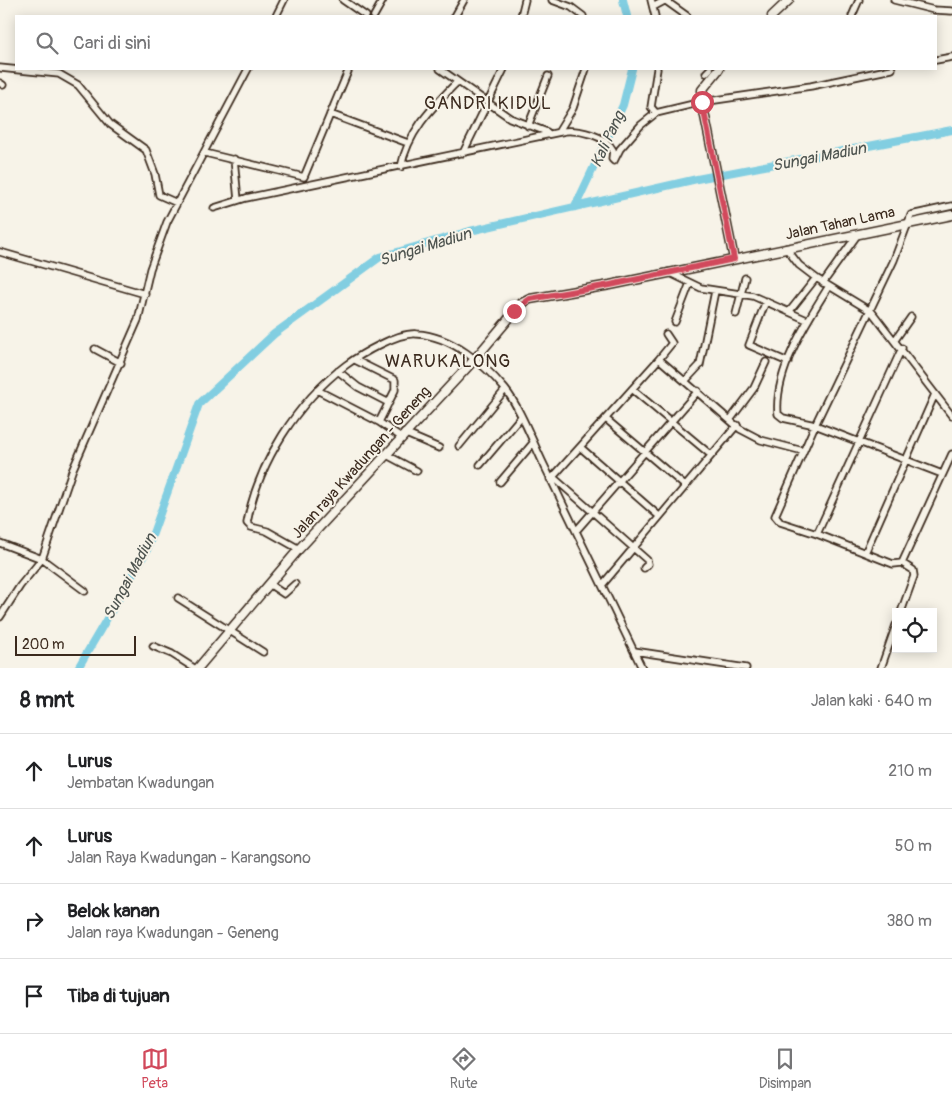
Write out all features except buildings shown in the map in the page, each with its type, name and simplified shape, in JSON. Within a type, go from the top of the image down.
[{"type":"main road","points":[[773,15],[789,0]]},
{"type":"main road","points":[[718,70],[702,90],[703,106],[734,259]]},
{"type":"main road","name":"Jalan Tahan Lama","points":[[734,259],[952,215]]},
{"type":"main road","name":"Jalan raya Kwadungan - Geneng","points":[[198,668],[299,549],[402,435],[474,360],[514,311],[530,299],[610,285],[734,259]]},
{"type":"street","points":[[276,15],[284,0]]},
{"type":"street","points":[[343,0],[365,15]]},
{"type":"street","points":[[375,15],[383,0]]},
{"type":"street","points":[[456,15],[464,0]]},
{"type":"street","points":[[521,15],[525,0]]},
{"type":"street","points":[[552,0],[571,7],[581,15]]},
{"type":"street","points":[[652,3],[666,0],[686,15]]},
{"type":"street","points":[[854,15],[859,0]]},
{"type":"street","points":[[894,0],[934,10],[952,12]]},
{"type":"street","points":[[937,60],[952,56]]},
{"type":"street","points":[[0,68],[15,69]]},
{"type":"street","points":[[22,70],[43,72],[70,78],[88,95],[110,124],[142,146],[148,154],[159,195],[176,203]]},
{"type":"street","points":[[0,617],[20,586],[42,559],[66,495],[72,471],[99,405],[121,363],[146,294],[150,269],[176,203],[247,70]]},
{"type":"street","points":[[204,153],[304,177],[349,70]]},
{"type":"street","points":[[441,70],[488,103],[528,126],[549,133]]},
{"type":"street","points":[[462,152],[504,70]]},
{"type":"street","points":[[559,131],[573,108],[586,70]]},
{"type":"street","points":[[656,113],[651,107],[657,70]]},
{"type":"street","points":[[214,208],[238,200],[559,131],[588,132],[611,146],[613,150],[612,159],[614,161],[620,149],[640,125],[656,113],[811,86],[887,70]]},
{"type":"street","points":[[528,126],[548,76]]},
{"type":"street","points":[[401,166],[408,143],[421,122],[457,82]]},
{"type":"street","points":[[330,114],[408,143]]},
{"type":"street","points":[[234,159],[238,200]]},
{"type":"street","points":[[902,608],[915,574],[902,563],[892,564],[775,519],[803,452],[912,214],[952,206]]},
{"type":"street","points":[[858,233],[807,320],[788,362],[778,400],[778,414],[784,418],[815,426],[942,474]]},
{"type":"street","points":[[786,248],[799,265],[816,278],[869,309],[902,348],[952,416]]},
{"type":"street","points":[[0,252],[146,294]]},
{"type":"street","points":[[668,272],[690,283],[715,291],[742,293],[766,301],[807,320]]},
{"type":"street","points":[[736,314],[745,278]]},
{"type":"street","points":[[789,312],[816,278]]},
{"type":"street","points":[[675,322],[690,283]]},
{"type":"street","points":[[686,380],[697,370],[702,359],[715,291]]},
{"type":"street","points":[[766,301],[749,345],[788,362]]},
{"type":"street","points":[[895,340],[911,317]]},
{"type":"street","points":[[299,549],[267,531],[249,526],[247,520],[269,458],[317,390],[355,360],[393,340],[411,334],[443,340],[461,349],[505,390],[552,478],[642,668]]},
{"type":"street","points":[[552,478],[659,359],[672,342],[666,334]]},
{"type":"street","points":[[817,534],[902,348]]},
{"type":"street","points":[[95,349],[121,363]]},
{"type":"street","points":[[659,359],[737,425],[761,440],[803,452]]},
{"type":"street","points":[[355,360],[393,377],[396,382],[395,390],[379,422]]},
{"type":"street","points":[[730,420],[754,388],[766,362]]},
{"type":"street","points":[[338,372],[358,387],[389,403]]},
{"type":"street","points":[[632,389],[711,455]]},
{"type":"street","points":[[317,390],[402,435],[439,448]]},
{"type":"street","points":[[459,446],[505,390]]},
{"type":"street","points":[[576,531],[620,483],[698,391]]},
{"type":"street","points":[[865,553],[907,462],[935,394]]},
{"type":"street","points":[[480,465],[520,418]]},
{"type":"street","points":[[606,419],[685,486]]},
{"type":"street","points":[[603,584],[737,425]]},
{"type":"street","points":[[500,482],[533,443]]},
{"type":"street","points":[[580,447],[659,516]]},
{"type":"street","points":[[385,454],[417,471]]},
{"type":"street","points":[[902,563],[952,454]]},
{"type":"street","points":[[552,478],[647,560],[648,564],[644,568]]},
{"type":"street","points":[[0,543],[42,559],[85,591]]},
{"type":"street","points":[[269,584],[284,594],[296,584]]},
{"type":"street","points":[[178,598],[263,652]]},
{"type":"street","points":[[881,668],[892,636]]},
{"type":"street","points":[[153,646],[172,654],[194,668]]},
{"type":"street","points":[[634,651],[746,668]]},
{"type":"waterway","name":"Kali Pang","points":[[623,0],[627,15]]},
{"type":"waterway","name":"Kali Pang","points":[[575,207],[623,105],[632,70]]},
{"type":"waterway","name":"Sungai Madiun","points":[[78,668],[147,550],[199,404],[274,334],[380,257],[470,231],[697,179],[952,130]]},
{"type":"district","name":"GANDRI KIDUL","points":[[488,103]]},
{"type":"district","name":"WARUKALONG","points":[[448,361]]},
{"type":"route","points":[[514,311],[522,303],[530,299],[610,285],[734,259],[702,102]]}]
